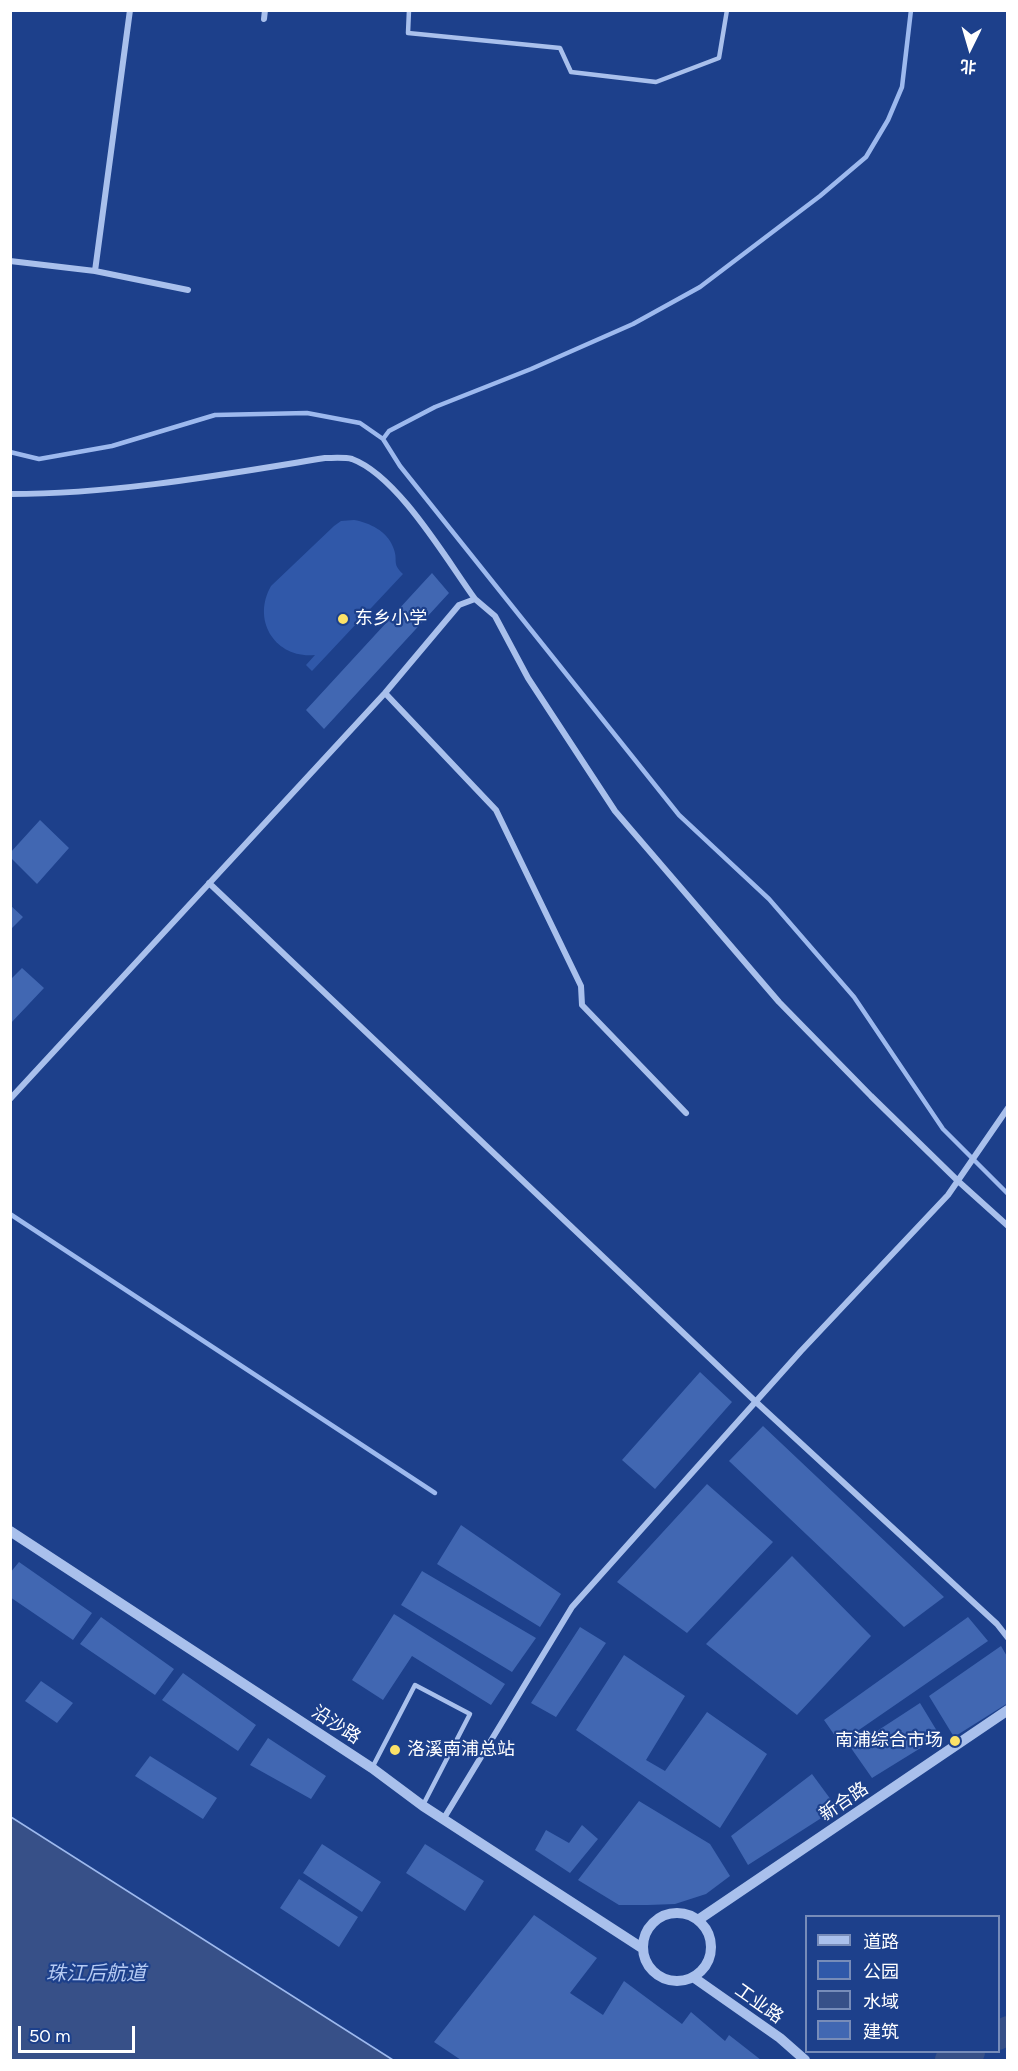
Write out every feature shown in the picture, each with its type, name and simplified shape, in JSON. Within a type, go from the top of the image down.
[{"type":"street","points":[[95,271],[130,10]]},
{"type":"street","points":[[264,19],[265,10]]},
{"type":"street","points":[[10,261],[95,271],[188,290]]},
{"type":"street","points":[[10,494],[40,494],[169,483],[325,458],[351,459],[378,474],[405,501],[475,599],[495,616],[528,678],[615,812],[779,1002],[958,1181],[1008,1226]]},
{"type":"street","points":[[10,1099],[385,693],[459,605],[475,599]]},
{"type":"street","points":[[385,693],[496,810],[581,986],[582,1005],[686,1113]]},
{"type":"street","points":[[209,883],[756,1402],[997,1624],[1008,1638]]},
{"type":"street","points":[[444,1818],[572,1607],[756,1402],[948,1195],[1008,1108]]},
{"type":"street","name":"沿沙路","points":[[10,1531],[372,1768],[423,1806],[642,1948]]},
{"type":"street","name":"新合路","points":[[698,1920],[1008,1710]]},
{"type":"street","points":[[677,1913],[698,1920],[705,1928],[711,1948],[708,1960],[702,1969],[693,1977],[682,1980],[670,1980],[659,1976],[651,1969],[642,1948],[647,1930],[656,1920],[677,1913]]},
{"type":"street","name":"工业路","points":[[693,1977],[780,2038],[805,2061]]},
{"type":"lane","points":[[409,10],[408,33],[560,48],[571,72],[656,82],[719,58],[727,10]]},
{"type":"lane","points":[[372,1768],[415,1685],[470,1714],[423,1806]]},
{"type":"green space","points":[[354,520],[366,523],[387,536],[395,552],[397,567],[403,574],[312,671],[306,665],[315,655],[301,655],[289,651],[271,635],[264,612],[266,599],[271,586],[334,526],[341,521]]},
{"type":"water","name":"珠江后航道","points":[[11,1817],[393,2060],[11,2060]]},
{"type":"building","points":[[432,573],[449,593],[324,729],[306,710]]},
{"type":"building","points":[[40,820],[69,848],[37,884],[10,857],[10,853]]},
{"type":"building","points":[[10,905],[23,917],[10,930]]},
{"type":"building","points":[[22,968],[44,988],[10,1024],[10,980]]},
{"type":"building","points":[[700,1372],[732,1402],[655,1489],[622,1460]]},
{"type":"building","points":[[763,1426],[944,1597],[904,1627],[729,1461]]},
{"type":"building","points":[[707,1484],[773,1542],[687,1633],[617,1582]]},
{"type":"building","points":[[461,1525],[561,1594],[540,1627],[437,1564]]},
{"type":"building","points":[[792,1556],[871,1636],[797,1715],[706,1644]]},
{"type":"building","points":[[19,1562],[92,1613],[73,1640],[10,1597],[10,1573]]},
{"type":"building","points":[[422,1571],[536,1638],[512,1672],[401,1605]]},
{"type":"building","points":[[394,1614],[505,1684],[491,1705],[412,1656],[383,1700],[352,1680]]},
{"type":"building","points":[[101,1617],[174,1669],[155,1695],[80,1644]]},
{"type":"building","points":[[968,1617],[988,1641],[840,1743],[824,1720]]},
{"type":"building","points":[[580,1627],[606,1643],[556,1717],[531,1703]]},
{"type":"building","points":[[1001,1646],[1008,1658],[1008,1703],[954,1737],[929,1696]]},
{"type":"building","points":[[624,1655],[685,1696],[646,1760],[665,1771],[707,1712],[767,1754],[720,1828],[576,1730]]},
{"type":"building","points":[[183,1673],[256,1725],[238,1751],[162,1700]]},
{"type":"building","points":[[41,1681],[73,1703],[57,1723],[25,1701]]},
{"type":"building","points":[[920,1703],[940,1736],[872,1778],[851,1748]]},
{"type":"building","points":[[268,1738],[326,1776],[311,1799],[250,1765]]},
{"type":"building","points":[[150,1756],[217,1798],[203,1819],[135,1776]]},
{"type":"building","points":[[812,1774],[837,1808],[748,1865],[731,1836]]},
{"type":"building","points":[[639,1801],[710,1844],[730,1876],[706,1894],[675,1904],[648,1905],[619,1905],[578,1880]]},
{"type":"building","points":[[582,1825],[598,1839],[570,1873],[535,1850],[546,1830],[569,1843]]},
{"type":"building","points":[[322,1844],[381,1882],[362,1912],[303,1873]]},
{"type":"building","points":[[425,1844],[484,1881],[465,1911],[406,1873]]},
{"type":"building","points":[[299,1879],[358,1917],[339,1947],[280,1908]]},
{"type":"building","points":[[534,1915],[597,1958],[570,1993],[603,2015],[624,1981],[682,2024],[691,2012],[725,2041],[729,2035],[761,2060],[461,2060],[434,2042]]},
{"type":"waterway","points":[[10,452],[39,459],[112,446],[215,415],[307,413],[360,423],[383,439],[389,431],[435,407],[531,369],[633,324],[700,287],[820,196],[866,157],[888,120],[902,87],[911,10]]},
{"type":"waterway","points":[[383,439],[400,466],[679,815],[769,899],[854,997],[943,1129],[1008,1194]]},
{"type":"waterway","points":[[10,1214],[435,1493]]},
{"type":"waterway","points":[[1000,2035],[1008,2030]]},
{"type":"waterway","points":[[949,2060],[968,2053]]},
{"type":"place","name":"东乡小学","points":[[343,619]]},
{"type":"place","name":"南浦综合市场","points":[[955,1741]]},
{"type":"place","name":"洛溪南浦总站","points":[[395,1750]]}]
